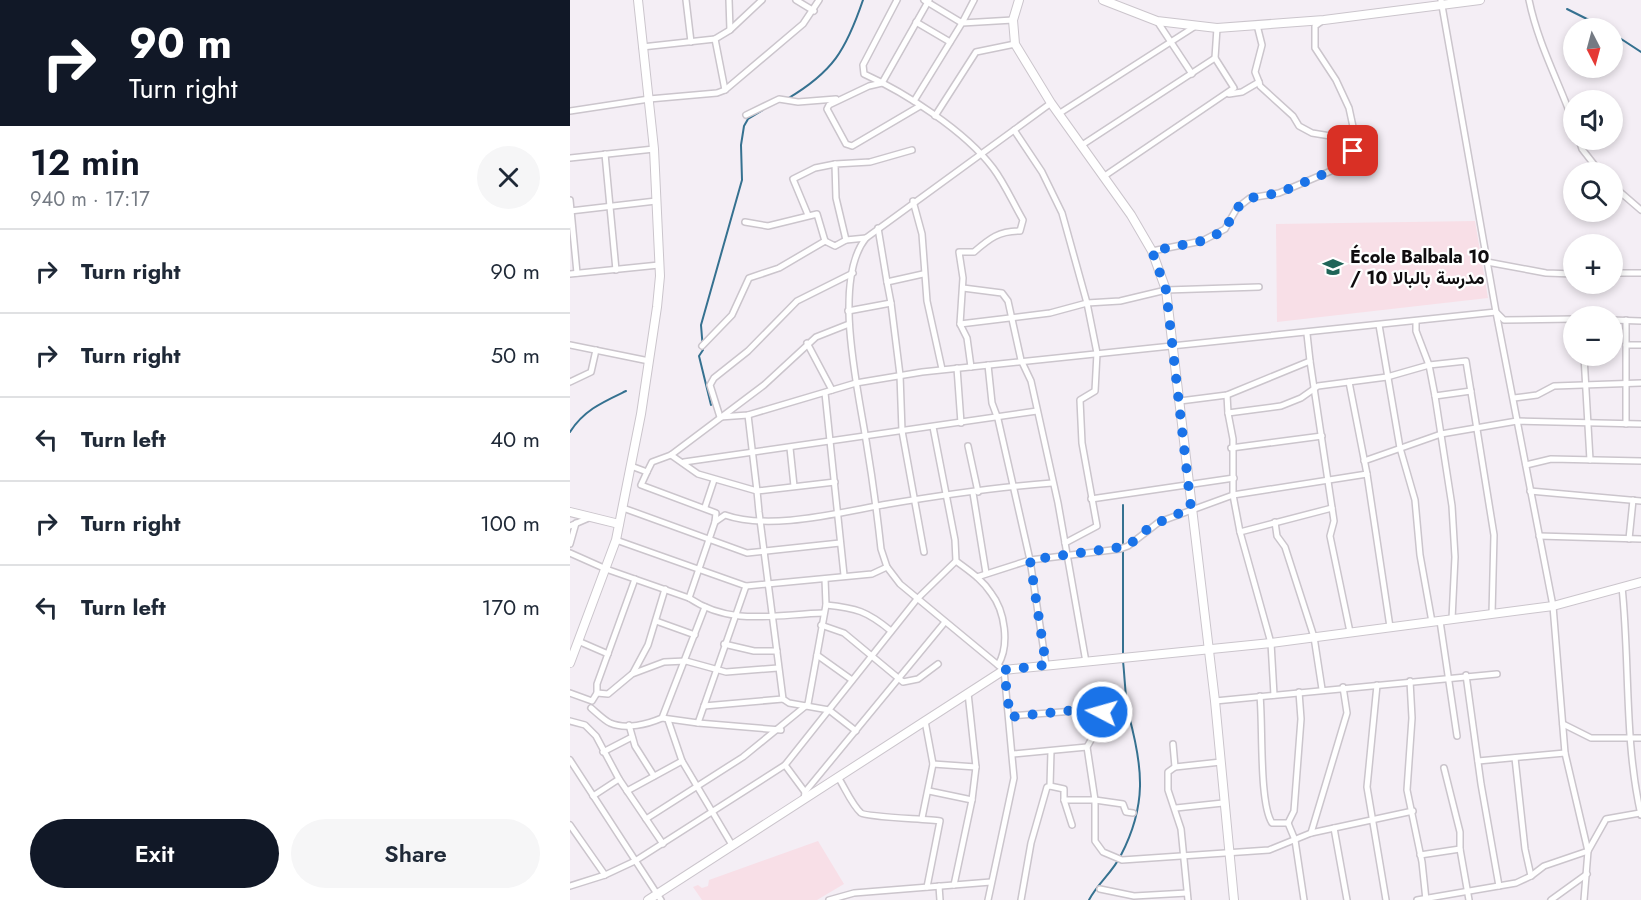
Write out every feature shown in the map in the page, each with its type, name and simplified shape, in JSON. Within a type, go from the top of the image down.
[{"type":"street","points":[[570,663],[616,540],[631,466],[657,307],[659,266],[654,149],[638,0]]},
{"type":"street","points":[[686,0],[691,42]]},
{"type":"street","points":[[729,0],[730,30]]},
{"type":"street","points":[[642,47],[715,39],[730,30],[762,0]]},
{"type":"street","points":[[796,0],[814,11]]},
{"type":"street","points":[[570,111],[650,99],[717,93],[725,90],[803,24],[814,11],[819,0]]},
{"type":"street","points":[[897,0],[863,65],[864,74],[914,101],[981,154],[994,170],[1024,224],[1020,231],[1007,231],[991,236],[974,252],[959,252],[963,288],[960,324],[967,338],[971,367]]},
{"type":"street","points":[[914,101],[974,0]]},
{"type":"street","points":[[1019,0],[1013,20],[1015,44],[1051,103],[1131,215],[1152,251],[1166,290],[1215,700],[1234,900]]},
{"type":"street","points":[[1103,0],[1157,21],[1217,28],[1324,20],[1442,2],[1480,0]]},
{"type":"street","points":[[1528,0],[1538,38],[1563,94]]},
{"type":"street","points":[[920,106],[848,147],[827,109],[829,105],[841,99],[882,82],[927,1],[962,23],[1013,20]]},
{"type":"street","points":[[1442,2],[1496,312],[1552,606],[1565,753],[1588,851],[1584,900]]},
{"type":"street","points":[[1152,251],[1202,241],[1225,229],[1237,208],[1250,198],[1279,193],[1349,161],[1355,140],[1349,108],[1336,80],[1315,48],[1315,26],[1324,20]]},
{"type":"street","points":[[1157,21],[1192,74]]},
{"type":"street","points":[[916,22],[950,42]]},
{"type":"street","points":[[1257,25],[1262,45],[1255,72],[1265,91],[1293,116],[1299,126],[1312,133],[1355,140]]},
{"type":"street","points":[[1060,113],[1194,27]]},
{"type":"street","points":[[1217,28],[1215,58],[1234,84],[1229,94]]},
{"type":"street","points":[[715,39],[725,90]]},
{"type":"street","points":[[935,116],[975,52],[1015,44]]},
{"type":"street","points":[[1082,145],[1215,58]]},
{"type":"street","points":[[1103,177],[1229,94],[1242,92],[1260,82]]},
{"type":"street","points":[[746,115],[779,99],[798,102],[841,99]]},
{"type":"street","points":[[1001,668],[900,584],[887,567],[881,549],[856,383],[848,310],[858,252],[866,238],[913,201],[1051,103]]},
{"type":"street","points":[[1014,130],[1042,172],[1062,213],[1087,303],[1097,353],[1095,391],[1080,400],[1082,443],[1086,453],[1091,499],[1097,526],[1065,543]]},
{"type":"street","points":[[570,158],[654,149]]},
{"type":"street","points":[[808,215],[793,179],[815,168],[835,164],[870,162],[912,150]]},
{"type":"street","points":[[1583,150],[1592,162]]},
{"type":"street","points":[[605,154],[616,270]]},
{"type":"street","points":[[835,164],[836,198],[846,240]]},
{"type":"street","points":[[1623,194],[1641,210]]},
{"type":"street","points":[[570,200],[573,273],[659,266]]},
{"type":"street","points":[[570,211],[656,201]]},
{"type":"street","points":[[913,201],[922,234],[923,274],[942,369]]},
{"type":"street","points":[[745,222],[768,226],[817,214],[825,241],[836,246],[846,240],[866,238]]},
{"type":"street","points":[[878,228],[900,375],[902,431],[924,552]]},
{"type":"street","points":[[702,346],[732,315],[748,278],[779,268],[825,241]]},
{"type":"street","points":[[1488,262],[1546,273],[1563,274]]},
{"type":"street","points":[[720,417],[711,393],[710,386],[714,378],[748,351],[797,301],[853,273]]},
{"type":"street","points":[[1623,273],[1641,273]]},
{"type":"street","points":[[887,282],[923,274]]},
{"type":"street","points":[[960,324],[1050,313],[1087,303],[1120,301],[1166,290],[1259,287]]},
{"type":"street","points":[[963,288],[1002,293],[1006,296],[1021,360],[1031,381],[1065,543],[1086,662]]},
{"type":"street","points":[[848,310],[891,303]]},
{"type":"street","points":[[1496,312],[1504,320],[1563,320]]},
{"type":"street","points":[[720,417],[748,415],[856,383],[942,369],[1307,334],[1496,312]]},
{"type":"street","points":[[1626,424],[1626,320],[1641,321]]},
{"type":"street","points":[[1416,321],[1416,331],[1429,365],[1435,396],[1455,531],[1452,619]]},
{"type":"street","points":[[689,598],[716,513],[641,485],[652,462],[671,454],[764,385],[807,343],[849,324]]},
{"type":"street","points":[[1379,325],[1400,448],[1415,500],[1420,555],[1448,677],[1457,736]]},
{"type":"street","points":[[1307,334],[1334,521],[1330,536],[1350,632]]},
{"type":"street","points":[[807,343],[832,390]]},
{"type":"street","points":[[570,345],[649,361]]},
{"type":"street","points":[[1626,345],[1641,345]]},
{"type":"street","points":[[570,382],[591,372],[596,350]]},
{"type":"street","points":[[1180,401],[1227,395],[1310,361]]},
{"type":"street","points":[[1228,413],[1281,406],[1318,386],[1387,377],[1429,365],[1466,361],[1494,535],[1492,614]]},
{"type":"street","points":[[988,365],[992,403],[998,418],[1030,560],[1046,665]]},
{"type":"street","points":[[1585,366],[1590,460]]},
{"type":"street","points":[[957,368],[961,423]]},
{"type":"street","points":[[1349,382],[1367,474],[1390,627]]},
{"type":"street","points":[[1514,398],[1537,395],[1554,386],[1641,383]]},
{"type":"street","points":[[1435,396],[1471,391]]},
{"type":"street","points":[[825,393],[843,575]]},
{"type":"street","points":[[1227,395],[1234,478],[1233,495],[1240,532],[1271,643],[1274,695]]},
{"type":"street","points":[[684,462],[866,438],[1037,411]]},
{"type":"street","points":[[748,415],[783,699]]},
{"type":"street","points":[[1364,461],[1441,434],[1517,421],[1641,424]]},
{"type":"street","points":[[570,885],[604,875],[635,861],[785,765],[917,599],[956,561],[955,540],[933,427]]},
{"type":"street","points":[[1232,448],[1322,436]]},
{"type":"street","points":[[968,446],[986,573]]},
{"type":"street","points":[[790,448],[794,486]]},
{"type":"street","points":[[671,454],[684,462],[688,470],[714,480],[757,491],[835,482]]},
{"type":"street","points":[[1526,465],[1551,459],[1641,461]]},
{"type":"street","points":[[631,466],[647,472]]},
{"type":"street","points":[[977,577],[1030,560],[1067,557],[1128,546],[1151,526],[1191,508],[1233,495],[1329,482],[1367,474]]},
{"type":"street","points":[[1091,499],[1234,478]]},
{"type":"street","points":[[705,507],[714,480]]},
{"type":"street","points":[[715,522],[725,515],[743,522],[837,514],[914,500],[1052,483]]},
{"type":"street","points":[[1530,491],[1641,501]]},
{"type":"street","points":[[1629,539],[1633,500]]},
{"type":"street","points":[[1240,532],[1332,507]]},
{"type":"street","points":[[623,508],[747,553],[840,543]]},
{"type":"street","points":[[570,512],[619,525]]},
{"type":"street","points":[[570,544],[573,525],[591,517]]},
{"type":"street","points":[[1275,522],[1277,536],[1285,547],[1314,637],[1322,689]]},
{"type":"street","points":[[1539,536],[1641,539]]},
{"type":"street","points":[[616,540],[746,586],[872,574],[887,567]]},
{"type":"street","points":[[570,553],[606,569],[665,589],[705,607],[735,617],[773,618],[824,613]]},
{"type":"street","points":[[956,561],[977,577],[992,593],[1001,618],[1005,644],[1001,668],[1010,717],[1013,784],[988,900]]},
{"type":"street","points":[[570,693],[592,701],[597,693],[597,684],[635,579]]},
{"type":"street","points":[[645,819],[744,758],[780,730],[808,704],[824,613],[825,579]]},
{"type":"street","points":[[648,900],[659,897],[805,795],[838,777],[925,721],[1001,668],[1086,662],[1271,643],[1436,622],[1552,606],[1641,582]]},
{"type":"street","points":[[698,723],[746,586]]},
{"type":"street","points":[[1417,900],[1499,886],[1531,876],[1544,866],[1588,851],[1606,819],[1641,814],[1629,738],[1629,672],[1622,587]]},
{"type":"street","points":[[597,693],[608,694],[632,674],[646,651],[665,589]]},
{"type":"street","points":[[825,605],[865,612],[891,631]]},
{"type":"street","points":[[705,607],[665,719],[682,761],[732,845]]},
{"type":"street","points":[[656,621],[695,636]]},
{"type":"street","points":[[805,795],[945,622]]},
{"type":"street","points":[[821,625],[838,629],[903,682],[912,681],[938,664]]},
{"type":"street","points":[[578,642],[608,654]]},
{"type":"street","points":[[724,645],[754,651],[777,651]]},
{"type":"street","points":[[817,655],[852,680]]},
{"type":"street","points":[[632,674],[664,662],[686,662],[715,671],[737,672],[778,668]]},
{"type":"street","points":[[1215,700],[1466,675],[1497,674]]},
{"type":"street","points":[[1466,675],[1499,886]]},
{"type":"street","points":[[1410,681],[1412,718],[1407,790],[1413,811],[1426,899]]},
{"type":"street","points":[[1377,685],[1367,774],[1386,900]]},
{"type":"street","points":[[1311,833],[1347,713],[1343,687]]},
{"type":"street","points":[[1299,692],[1301,719],[1294,811],[1288,823],[1295,840],[1304,900]]},
{"type":"street","points":[[954,885],[972,800],[976,768],[968,693]]},
{"type":"street","points":[[1260,696],[1266,807],[1272,823],[1288,823]]},
{"type":"street","points":[[704,706],[783,699],[789,703],[808,704],[829,710],[856,731]]},
{"type":"street","points":[[1010,717],[1098,707],[1102,712],[1100,724],[1087,747],[1095,800],[1095,841],[1103,852],[1122,860],[1269,850],[1311,833],[1413,811]]},
{"type":"street","points":[[591,708],[609,723],[648,724],[665,719],[780,730]]},
{"type":"street","points":[[570,721],[591,730],[619,779],[663,844]]},
{"type":"street","points":[[922,818],[933,764],[925,721]]},
{"type":"street","points":[[629,724],[635,746],[654,776]]},
{"type":"street","points":[[1563,724],[1591,738],[1641,738]]},
{"type":"street","points":[[603,752],[632,737]]},
{"type":"street","points":[[1173,744],[1175,767]]},
{"type":"street","points":[[1013,754],[1087,747]]},
{"type":"street","points":[[1021,900],[1031,843],[1047,787],[1050,786],[1051,751]]},
{"type":"street","points":[[1478,761],[1565,753]]},
{"type":"street","points":[[1515,758],[1525,849],[1531,876]]},
{"type":"street","points":[[570,769],[571,761]]},
{"type":"street","points":[[571,761],[659,897]]},
{"type":"street","points":[[627,791],[682,761]]},
{"type":"street","points":[[1188,900],[1176,808],[1168,790],[1168,772],[1175,767],[1221,762]]},
{"type":"street","points":[[933,764],[976,768]]},
{"type":"street","points":[[785,765],[805,795]]},
{"type":"street","points":[[1444,768],[1460,832],[1460,849],[1469,900]]},
{"type":"street","points":[[838,777],[861,812],[869,817],[922,818],[940,821],[927,887]]},
{"type":"street","points":[[593,796],[619,779]]},
{"type":"street","points":[[1050,786],[1064,789],[1064,800],[1072,825]]},
{"type":"street","points":[[929,791],[972,800]]},
{"type":"street","points":[[1064,800],[1095,800],[1123,804],[1126,812],[1133,813]]},
{"type":"street","points":[[1176,808],[1223,803]]},
{"type":"street","points":[[570,825],[604,875]]},
{"type":"street","points":[[1334,828],[1347,900]]},
{"type":"street","points":[[1420,855],[1460,849]]},
{"type":"street","points":[[1551,900],[1587,874]]},
{"type":"street","points":[[829,900],[854,893],[991,882]]},
{"type":"street","points":[[939,886],[940,900]]},
{"type":"street","points":[[1100,889],[1134,898],[1187,893]]},
{"type":"street","points":[[854,893],[855,900]]},
{"type":"shaded area","points":[[1475,221],[1488,298],[1277,322],[1276,224]]},
{"type":"shaded area","points":[[818,841],[844,884],[817,900],[702,900],[693,887],[708,886],[709,880]]},
{"type":"waterway","points":[[787,99],[816,79],[836,58],[844,46],[863,0]]},
{"type":"waterway","points":[[1567,9],[1585,18]]},
{"type":"waterway","points":[[1623,40],[1641,52]]},
{"type":"waterway","points":[[711,405],[699,356],[703,350],[701,325],[742,180],[741,145],[744,126],[748,119],[763,110]]},
{"type":"waterway","points":[[570,432],[588,412],[626,391]]},
{"type":"waterway","points":[[1123,505],[1123,655]]},
{"type":"waterway","points":[[1089,900],[1121,855],[1139,803],[1139,770],[1126,696],[1123,661]]},
{"type":"place","name":"École Balbala 10 / مدرسة بالبالا 10","points":[[1333,267]]},
{"type":"route","points":[[1102,712],[1098,707],[1010,717],[1004,670],[1046,665],[1030,560],[1120,549],[1128,546],[1151,526],[1191,508],[1166,290],[1152,251],[1202,241],[1214,236],[1225,229],[1232,221],[1237,208],[1250,198],[1279,193],[1338,168],[1349,161],[1353,151]]}]
